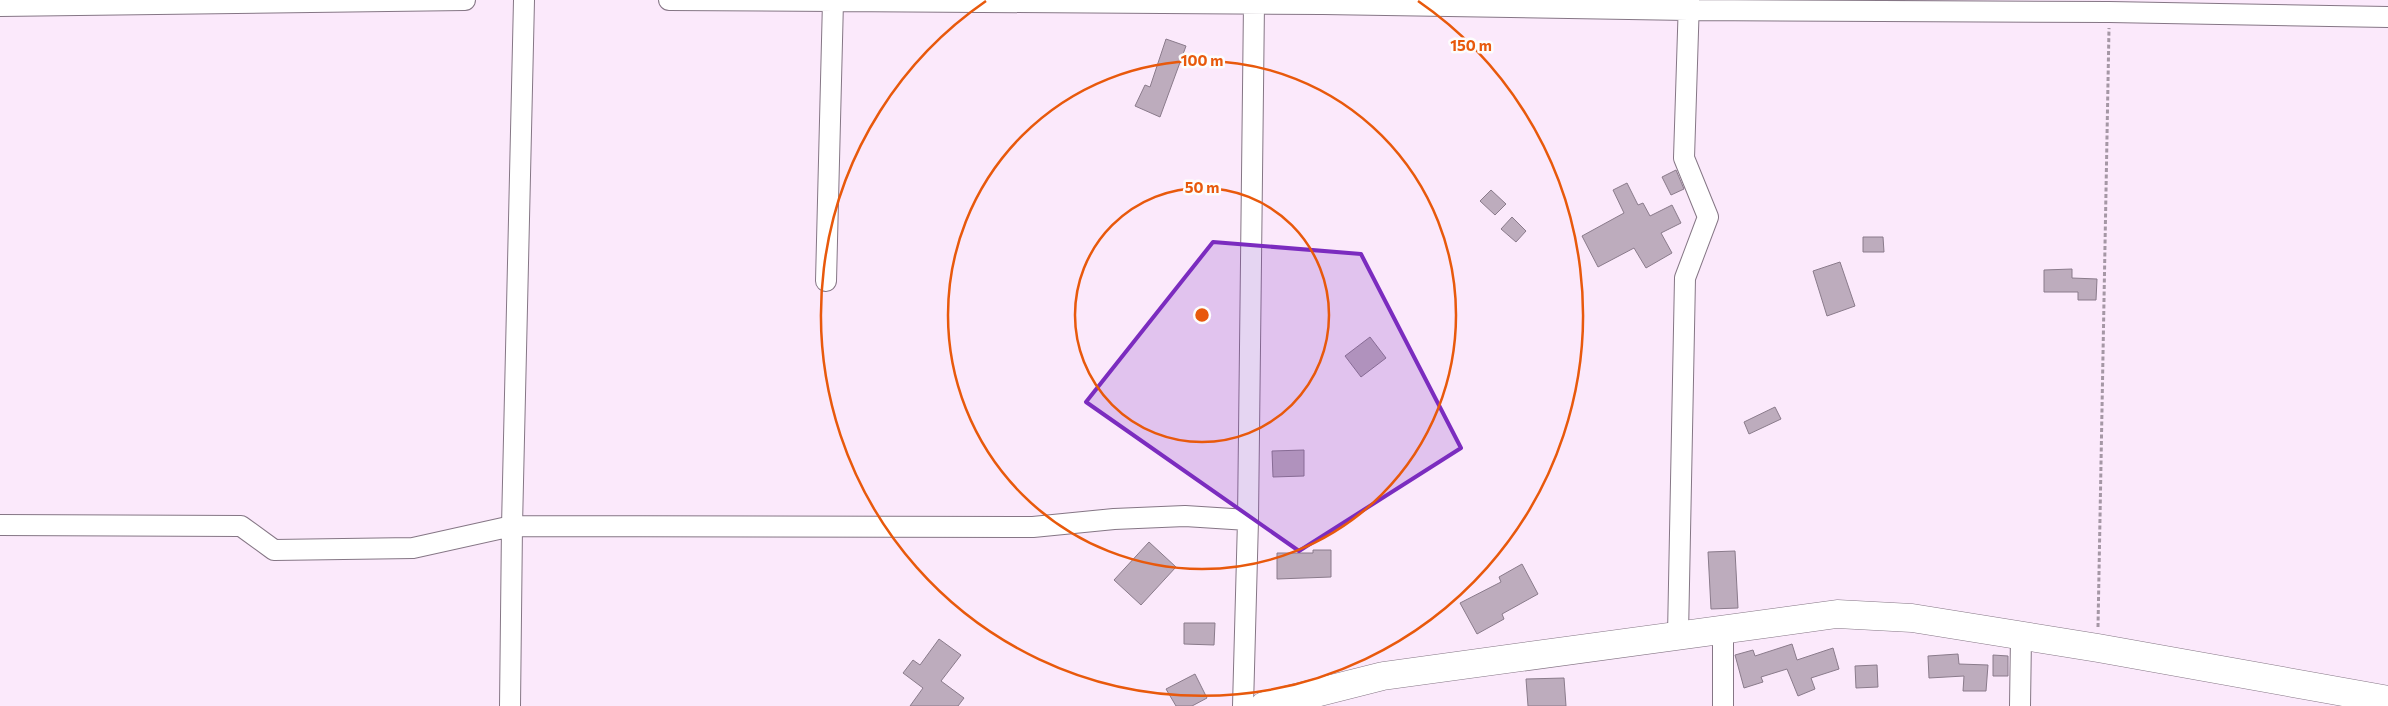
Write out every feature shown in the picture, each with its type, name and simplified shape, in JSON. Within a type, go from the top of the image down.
[{"type":"street","points":[[0,6],[465,0]]},
{"type":"street","points":[[510,706],[512,526],[524,0]]},
{"type":"street","points":[[669,0],[1689,5],[2388,18]]},
{"type":"street","points":[[826,281],[833,1]]},
{"type":"street","points":[[1243,706],[1248,520],[1254,3]]},
{"type":"street","points":[[1678,635],[1685,278],[1708,217],[1684,158],[1689,5]]},
{"type":"street","points":[[0,525],[241,526],[274,550],[413,548],[512,526],[1033,527],[1114,519],[1185,516],[1248,520]]},
{"type":"street","points":[[1264,706],[1309,700],[1383,676],[1837,614],[1912,618],[2098,648],[2388,700]]},
{"type":"street","points":[[1723,629],[1723,706]]},
{"type":"street","points":[[2020,706],[2021,636]]},
{"type":"path","points":[[2098,648],[2109,12]]},
{"type":"highlighted area","points":[[1213,242],[1361,254],[1461,448],[1299,551],[1086,402]]},
{"type":"building","points":[[1166,39],[1186,46],[1160,117],[1135,106],[1145,85],[1150,87]]},
{"type":"building","points":[[1676,170],[1684,189],[1671,195],[1662,177]]},
{"type":"building","points":[[1627,183],[1638,205],[1643,203],[1650,216],[1672,205],[1681,223],[1661,233],[1672,253],[1646,268],[1634,248],[1598,267],[1582,236],[1624,213],[1613,190]]},
{"type":"building","points":[[1491,190],[1506,204],[1495,215],[1480,201]]},
{"type":"building","points":[[1512,217],[1526,231],[1516,242],[1501,229]]},
{"type":"building","points":[[1863,237],[1883,237],[1884,252],[1863,252]]},
{"type":"building","points":[[1840,262],[1855,306],[1827,316],[1813,271]]},
{"type":"building","points":[[2072,269],[2072,278],[2097,279],[2096,300],[2078,300],[2078,292],[2044,292],[2044,270]]},
{"type":"building","points":[[1370,337],[1386,358],[1361,377],[1345,356]]},
{"type":"building","points":[[1775,407],[1781,419],[1749,434],[1744,422]]},
{"type":"building","points":[[1304,450],[1304,476],[1273,477],[1272,451]]},
{"type":"building","points":[[1149,542],[1176,567],[1141,605],[1114,580]]},
{"type":"building","points":[[1313,550],[1331,550],[1331,577],[1277,579],[1277,553],[1313,553]]},
{"type":"building","points":[[1735,551],[1738,608],[1711,609],[1708,552]]},
{"type":"building","points":[[1522,564],[1538,594],[1502,614],[1504,619],[1477,634],[1460,603],[1501,582],[1499,577]]},
{"type":"building","points":[[1184,623],[1215,623],[1214,645],[1184,644]]},
{"type":"building","points":[[939,639],[961,655],[941,681],[964,698],[958,706],[910,706],[923,688],[903,673],[913,660],[920,665]]},
{"type":"building","points":[[1792,644],[1797,660],[1833,648],[1839,669],[1811,678],[1815,689],[1798,696],[1787,669],[1761,677],[1763,682],[1744,688],[1735,655],[1753,650],[1755,656]]},
{"type":"building","points":[[1958,654],[1959,664],[1988,665],[1986,691],[1963,691],[1964,676],[1929,678],[1928,656]]},
{"type":"building","points":[[1993,655],[2008,656],[2008,676],[1993,676]]},
{"type":"building","points":[[1877,665],[1878,687],[1856,688],[1855,666]]},
{"type":"building","points":[[1195,674],[1207,698],[1192,706],[1176,706],[1166,689]]},
{"type":"building","points":[[1564,678],[1566,706],[1528,706],[1526,679]]}]
